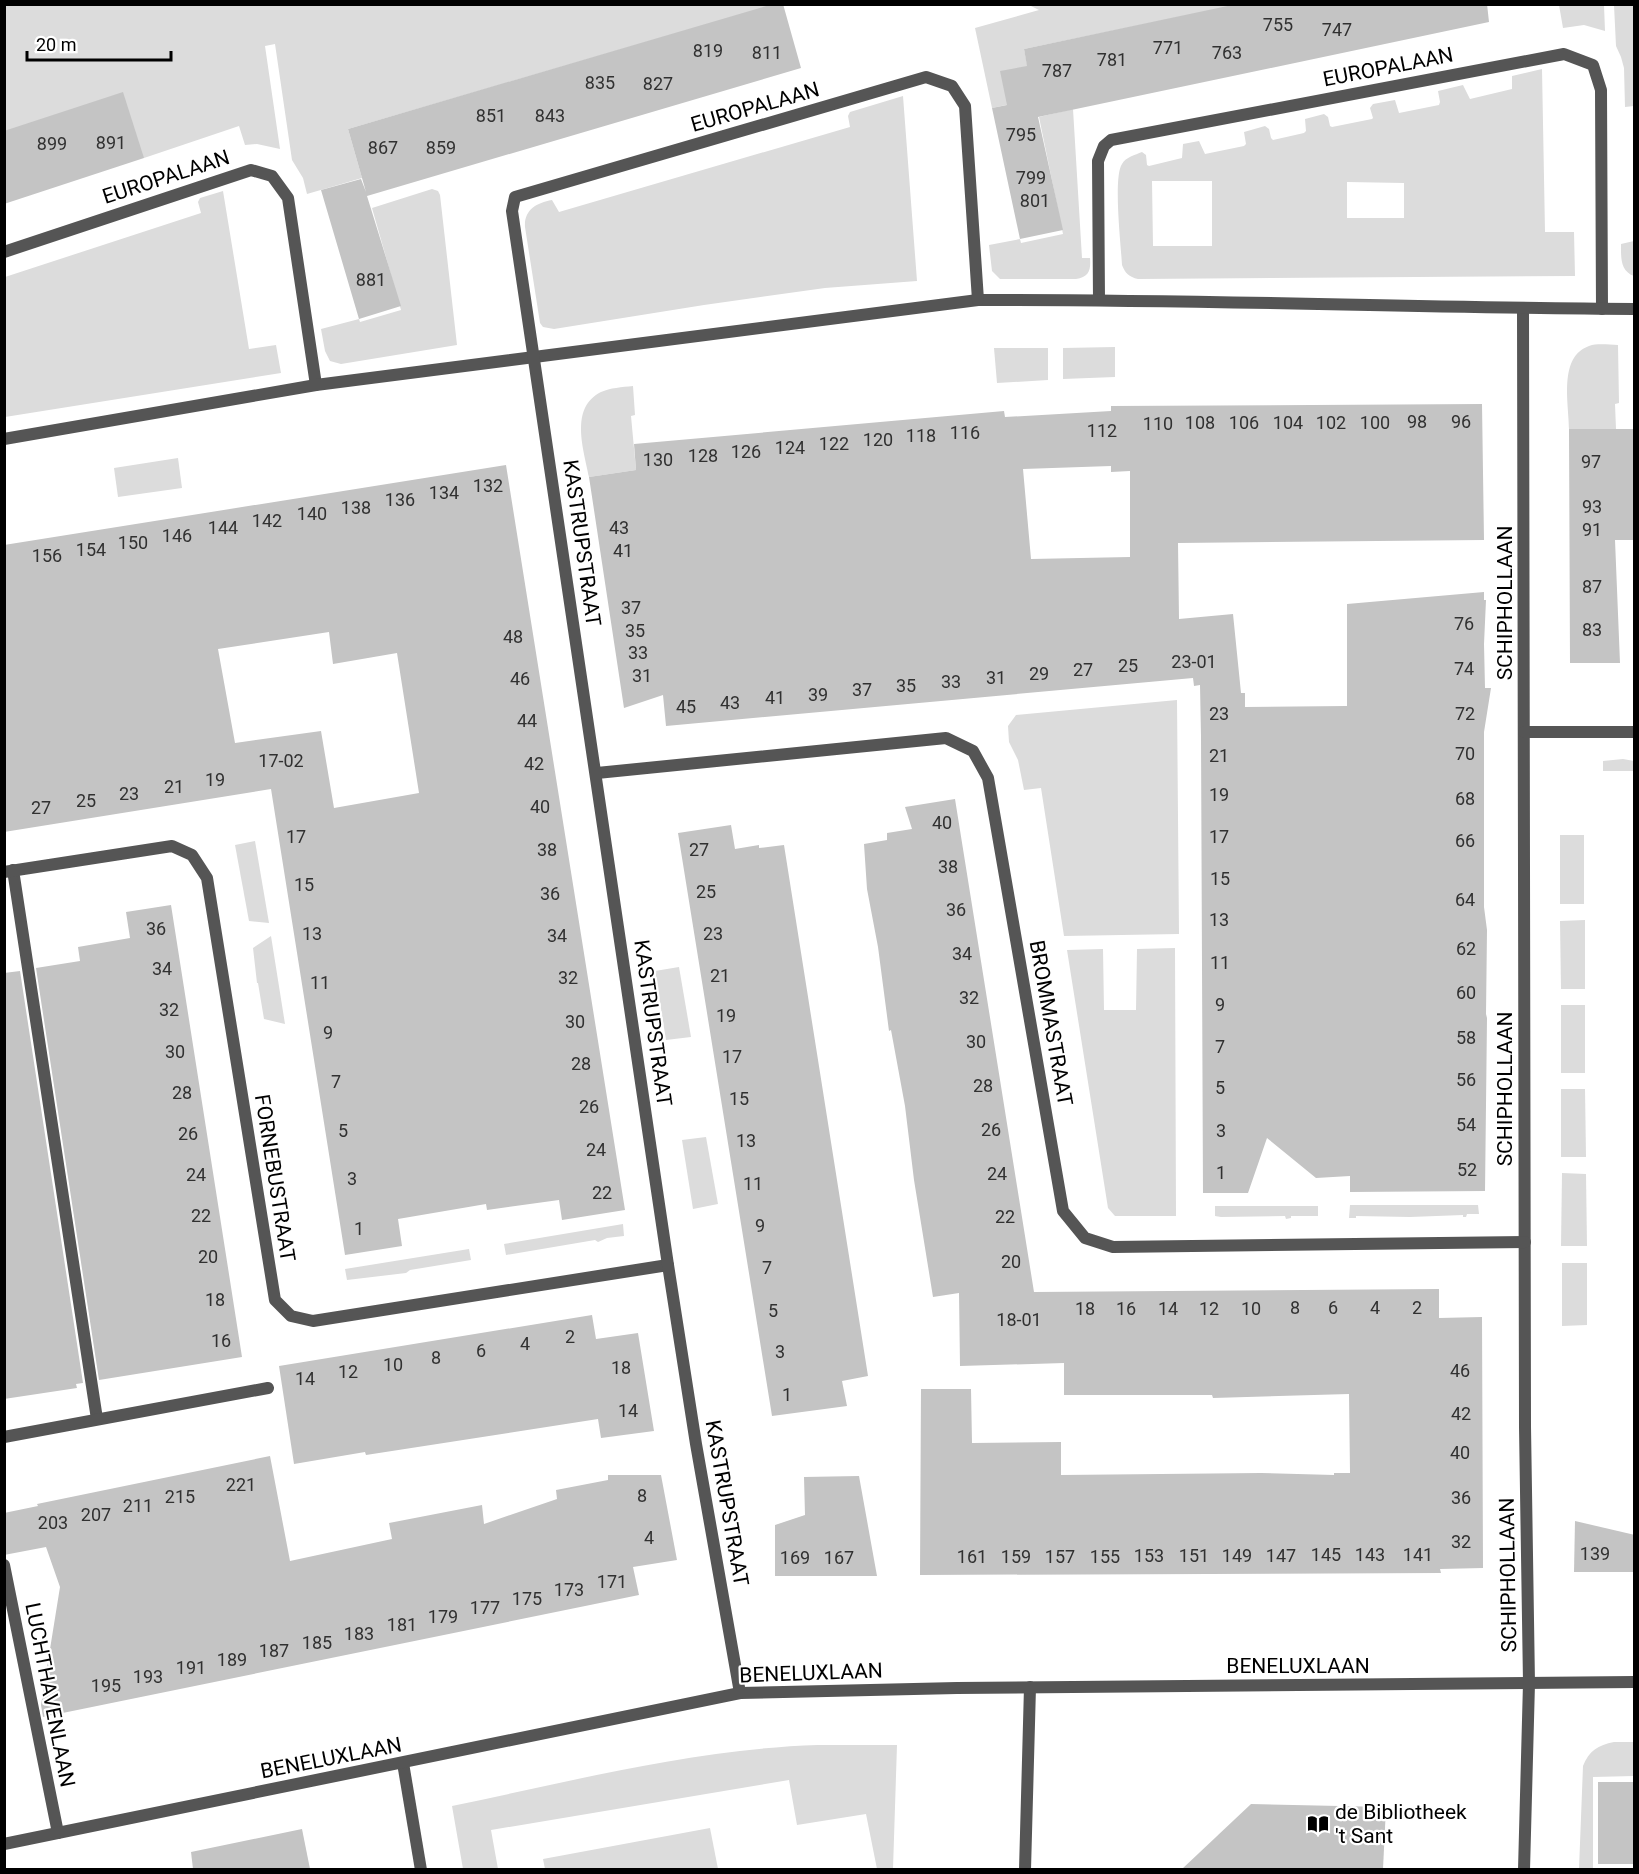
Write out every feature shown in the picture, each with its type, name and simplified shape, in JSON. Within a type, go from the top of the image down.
[{"type":"street","name":"EUROPALAAN","points":[[1099,300],[1098,161],[1104,147],[1111,140],[1564,54],[1593,65],[1601,90],[1602,309]]},
{"type":"street","name":"EUROPALAAN","points":[[535,358],[512,212],[515,197],[926,77],[952,86],[965,105],[978,300]]},
{"type":"street","name":"EUROPALAAN","points":[[4,252],[251,170],[272,176],[288,198],[316,385]]},
{"type":"street","points":[[4,439],[316,385],[978,300],[1635,309]]},
{"type":"street","name":"SCHIPHOLLAAN","points":[[1523,309],[1525,1242],[1529,1683],[1524,1869]]},
{"type":"street","name":"KASTRUPSTRAAT","points":[[535,358],[668,1265],[696,1444],[740,1694]]},
{"type":"street","points":[[1524,732],[1635,732]]},
{"type":"street","name":"BROMMASTRAAT","points":[[597,773],[946,738],[973,751],[988,777],[1063,1211],[1084,1238],[1113,1247],[1525,1242]]},
{"type":"street","name":"FORNEBUSTRAAT","points":[[9,871],[172,846],[192,855],[207,878],[275,1300],[291,1317],[313,1321],[668,1265]]},
{"type":"street","points":[[9,871],[97,1419]]},
{"type":"street","points":[[4,1437],[268,1388]]},
{"type":"street","name":"LUCHTHAVENLAAN","points":[[4,1565],[58,1833]]},
{"type":"street","name":"BENELUXLAAN","points":[[4,1844],[740,1694],[1030,1687],[1635,1682]]},
{"type":"street","points":[[1025,1869],[1030,1687]]},
{"type":"street","points":[[403,1763],[421,1869]]},
{"type":"shaded area","points":[[4,5],[773,5],[348,129],[362,178],[307,194],[303,178],[292,160],[275,44],[265,46],[280,149],[257,144],[245,145],[239,126],[144,158],[5,131]]},
{"type":"shaded area","points":[[1029,5],[1237,5],[1024,49],[1034,99],[992,108],[975,28],[1039,10]]},
{"type":"shaded area","points":[[1559,5],[1604,5],[1605,31],[1584,25],[1563,28]]},
{"type":"shaded area","points":[[1614,5],[1634,5],[1634,106],[1625,107],[1624,68],[1616,46]]},
{"type":"shaded area","points":[[1542,69],[1545,232],[1574,232],[1575,276],[1138,279],[1130,276],[1123,268],[1118,183],[1122,164],[1131,156],[1142,152],[1146,155],[1149,166],[1182,158],[1183,144],[1199,141],[1205,154],[1244,146],[1246,144],[1244,132],[1265,126],[1269,129],[1273,140],[1304,133],[1306,131],[1305,119],[1324,114],[1328,117],[1332,127],[1372,119],[1370,108],[1373,104],[1395,100],[1399,113],[1439,105],[1438,91],[1463,85],[1470,99],[1512,89],[1512,76]],"holes":[[[1152,181],[1212,181],[1212,246],[1153,246]],[[1347,182],[1404,183],[1404,218],[1347,218]]]},
{"type":"shaded area","points":[[903,96],[917,281],[825,288],[554,329],[543,327],[540,323],[525,227],[529,212],[536,205],[552,200],[559,212],[850,127],[848,116],[850,112]]},
{"type":"shaded area","points":[[1073,109],[1082,258],[1090,258],[1088,272],[1084,277],[1076,279],[1000,279],[992,271],[989,245],[1020,239],[1021,243],[1063,234],[1039,117]]},
{"type":"shaded area","points":[[432,189],[438,191],[440,195],[457,345],[341,364],[330,361],[325,351],[321,329],[359,319],[360,322],[401,310],[372,208]]},
{"type":"shaded area","points":[[223,191],[249,349],[276,345],[281,373],[5,417],[5,277],[201,213],[198,202],[200,198]]},
{"type":"shaded area","points":[[1634,241],[1634,276],[1629,274],[1624,267],[1621,259],[1621,244]]},
{"type":"shaded area","points":[[1618,345],[1619,403],[1615,404],[1616,429],[1569,429],[1567,382],[1573,360],[1579,352],[1589,346]]},
{"type":"shaded area","points":[[1115,347],[1115,377],[1063,379],[1063,348]]},
{"type":"shaded area","points":[[994,348],[1048,348],[1048,380],[997,383]]},
{"type":"shaded area","points":[[633,386],[635,415],[631,416],[636,470],[589,477],[581,430],[585,408],[591,399],[601,392]]},
{"type":"shaded area","points":[[178,458],[182,488],[118,497],[114,468]]},
{"type":"shaded area","points":[[1177,700],[1179,934],[1064,936],[1041,788],[1024,790],[1018,760],[1009,742],[1008,726],[1016,715]]},
{"type":"shaded area","points":[[1623,759],[1634,761],[1634,771],[1603,771],[1603,761]]},
{"type":"shaded area","points":[[1560,835],[1584,835],[1584,904],[1560,904]]},
{"type":"shaded area","points":[[255,841],[269,923],[249,921],[235,845]]},
{"type":"shaded area","points":[[1585,920],[1585,989],[1561,989],[1560,921]]},
{"type":"shaded area","points":[[271,936],[285,1024],[264,1019],[257,983],[253,948]]},
{"type":"shaded area","points":[[1175,948],[1176,1216],[1115,1216],[1108,1208],[1067,950],[1103,949],[1104,1010],[1136,1010],[1137,949]]},
{"type":"shaded area","points":[[679,967],[691,1037],[666,1040],[655,971]]},
{"type":"shaded area","points":[[1561,1005],[1585,1005],[1585,1073],[1561,1073]]},
{"type":"shaded area","points":[[1561,1089],[1585,1089],[1586,1157],[1561,1157]]},
{"type":"shaded area","points":[[706,1137],[718,1204],[693,1209],[682,1140]]},
{"type":"shaded area","points":[[1562,1173],[1586,1174],[1587,1246],[1561,1246]]},
{"type":"shaded area","points":[[1350,1205],[1478,1205],[1479,1214],[1467,1214],[1466,1217],[1463,1215],[1356,1216],[1356,1218],[1349,1218]]},
{"type":"shaded area","points":[[1215,1206],[1318,1206],[1318,1216],[1291,1216],[1286,1219],[1285,1216],[1221,1217],[1215,1216]]},
{"type":"shaded area","points":[[623,1224],[624,1236],[506,1255],[504,1244]]},
{"type":"shaded area","points":[[469,1249],[471,1260],[410,1270],[406,1273],[347,1280],[345,1269]]},
{"type":"shaded area","points":[[1562,1263],[1587,1263],[1587,1325],[1562,1326]]},
{"type":"shaded area","points":[[1614,1742],[1634,1742],[1634,1776],[1593,1777],[1593,1869],[1579,1869],[1583,1766],[1588,1756],[1595,1750]]},
{"type":"shaded area","points":[[818,1745],[897,1745],[893,1869],[877,1869],[866,1814],[797,1825],[789,1780],[491,1830],[498,1869],[463,1869],[452,1806],[680,1759]]},
{"type":"shaded area","points":[[710,1828],[718,1869],[545,1869],[543,1859]]},
{"type":"building","points":[[773,4],[783,4],[801,68],[367,196],[401,306],[359,319],[321,190],[361,179],[366,192],[348,129]]},
{"type":"building","points":[[1237,4],[1487,4],[1489,22],[1038,117],[1063,230],[1020,239],[992,108],[1007,105],[1000,71],[1027,66],[1024,49]]},
{"type":"building","points":[[123,92],[144,158],[4,204],[4,131]]},
{"type":"building","points":[[1482,404],[1484,540],[1178,543],[1179,619],[1233,614],[1241,693],[1245,693],[1245,707],[1347,706],[1347,604],[1484,592],[1484,600],[1486,600],[1485,688],[1491,688],[1484,732],[1484,907],[1487,930],[1485,1191],[1350,1192],[1350,1176],[1316,1178],[1267,1138],[1248,1193],[1203,1193],[1201,736],[1200,685],[1194,686],[1193,678],[666,726],[663,695],[624,708],[589,477],[636,470],[634,444],[1004,411],[1005,417],[1111,411],[1111,406]],"holes":[[[1111,466],[1111,472],[1130,471],[1130,557],[1031,559],[1023,469]]]},
{"type":"building","points":[[1569,429],[1635,429],[1635,540],[1615,540],[1620,663],[1570,663]]},
{"type":"building","points":[[506,465],[625,1210],[562,1220],[559,1200],[487,1210],[486,1204],[398,1219],[402,1246],[345,1255],[271,789],[4,832],[4,545]],"holes":[[[329,632],[333,664],[397,653],[419,793],[334,808],[321,731],[235,743],[218,649]]]},
{"type":"building","points":[[955,799],[1034,1292],[1439,1289],[1439,1318],[1482,1317],[1483,1568],[1440,1569],[1441,1573],[920,1575],[921,1389],[971,1389],[972,1443],[1061,1442],[1061,1475],[1261,1473],[1334,1475],[1334,1473],[1350,1473],[1349,1394],[1213,1398],[1212,1395],[1064,1395],[1064,1363],[960,1366],[959,1293],[933,1297],[914,1180],[905,1106],[891,1030],[889,1031],[878,947],[867,889],[864,844],[887,840],[887,833],[912,829],[905,807]]},
{"type":"building","points":[[731,825],[735,849],[759,845],[759,848],[784,845],[868,1376],[842,1381],[847,1406],[772,1416],[678,833]]},
{"type":"building","points":[[171,905],[242,1357],[99,1380],[36,968],[80,961],[78,947],[130,938],[126,912]]},
{"type":"building","points":[[20,971],[83,1383],[76,1384],[77,1388],[4,1399],[4,973]]},
{"type":"building","points":[[592,1315],[596,1339],[638,1333],[654,1431],[601,1438],[598,1419],[294,1464],[279,1366]]},
{"type":"building","points":[[270,1456],[290,1561],[392,1539],[389,1523],[482,1505],[484,1524],[557,1499],[556,1490],[608,1480],[608,1475],[661,1475],[677,1560],[633,1567],[639,1595],[43,1717],[41,1705],[60,1587],[46,1547],[4,1555],[4,1513],[38,1506],[37,1504]]},
{"type":"building","points":[[859,1476],[877,1576],[775,1576],[775,1525],[805,1515],[804,1477]]},
{"type":"building","points":[[1575,1521],[1635,1535],[1635,1572],[1574,1572]]},
{"type":"building","points":[[1598,1782],[1635,1782],[1635,1864],[1598,1864]]},
{"type":"building","points":[[1251,1804],[1386,1807],[1383,1869],[1182,1869]]},
{"type":"building","points":[[302,1829],[310,1869],[193,1869],[191,1852]]},
{"type":"place","name":"de Bibliotheek 't Sant","points":[[1318,1824]]}]
